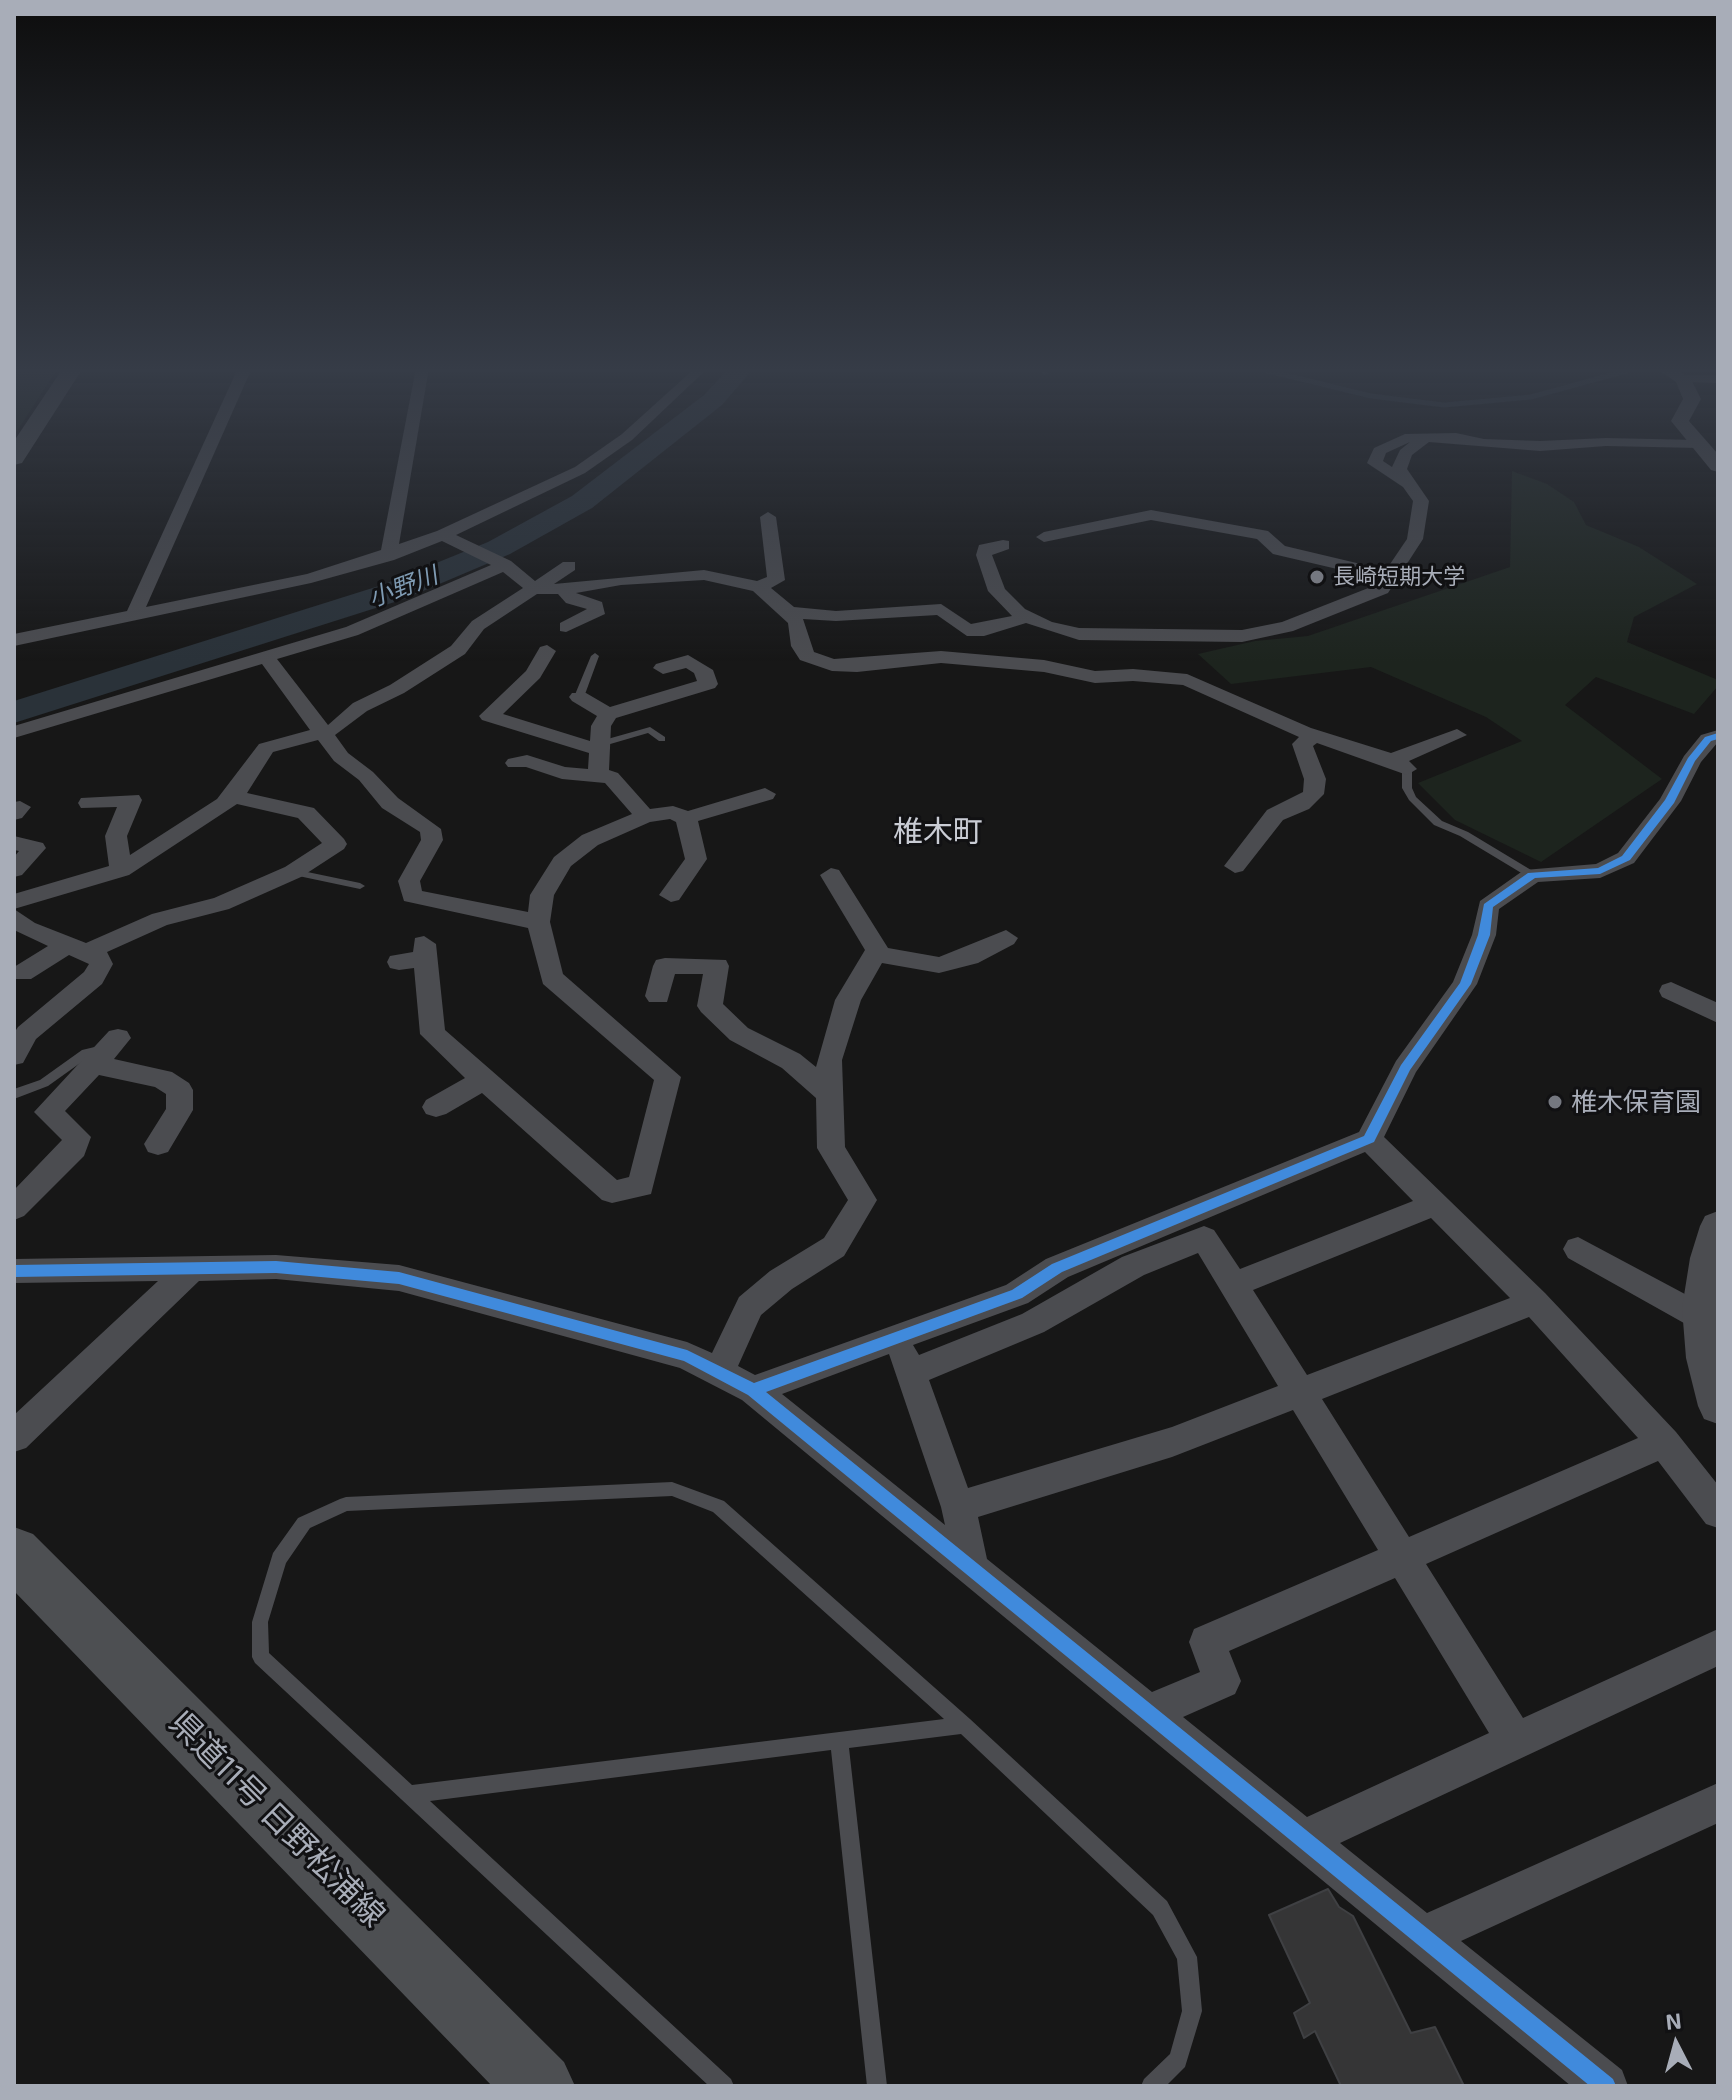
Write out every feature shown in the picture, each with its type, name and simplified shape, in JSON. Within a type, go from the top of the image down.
[{"type":"main road","name":"県道11号 日野松浦線","points":[[14,1553],[540,2086]]},
{"type":"street","points":[[133,617],[201,466]]},
{"type":"street","points":[[388,556],[404,466]]},
{"type":"street","points":[[14,640],[311,578],[388,556],[446,536],[586,466]]},
{"type":"street","points":[[1380,466],[1413,485]]},
{"type":"street","points":[[1003,545],[985,549],[984,555],[997,591],[1028,617],[1046,626],[1079,634],[1242,636],[1287,627],[1382,589],[1415,539],[1421,501],[1399,466]]},
{"type":"street","points":[[1044,537],[1151,515],[1262,535],[1279,550],[1389,576]]},
{"type":"street","points":[[759,587],[776,580],[768,517]]},
{"type":"street","points":[[446,536],[503,564],[534,589],[569,589],[621,580],[704,575],[759,587],[789,612],[797,623],[800,646],[807,656],[832,665],[857,666],[941,657],[1044,666],[1095,677],[1133,675],[1187,680],[1315,735],[1400,764],[1457,735]]},
{"type":"street","points":[[271,664],[503,564]]},
{"type":"street","points":[[14,902],[121,870],[187,831],[232,796],[266,748],[335,729],[360,707],[397,689],[458,650],[478,625],[569,566]]},
{"type":"street","points":[[566,627],[596,614],[596,606],[572,599],[569,589]]},
{"type":"street","points":[[569,589],[607,603],[610,627]]},
{"type":"street","points":[[789,612],[893,615],[941,609],[967,630],[984,630],[1028,617]]},
{"type":"street","points":[[14,732],[271,664],[371,642]]},
{"type":"street","points":[[547,651],[533,674],[489,716],[599,747]]},
{"type":"street","points":[[598,773],[601,726],[608,714],[708,684],[703,670],[688,661],[663,668]]},
{"type":"street","points":[[271,664],[341,757],[366,776],[390,803],[430,829],[432,840],[409,881],[412,896],[538,922]]},
{"type":"street","points":[[579,697],[608,714]]},
{"type":"street","points":[[1235,866],[1275,815],[1301,804],[1313,794],[1315,779],[1302,744],[1315,735]]},
{"type":"street","points":[[753,1390],[1017,1294],[1057,1268],[1369,1139],[1405,1068],[1465,984],[1484,935],[1488,906],[1532,875],[1600,871],[1626,858],[1670,801],[1691,760],[1708,739],[1718,736]]},
{"type":"street","points":[[515,763],[527,761],[562,773],[598,773],[611,777],[645,816]]},
{"type":"street","points":[[399,962],[425,951],[433,1034],[612,1192],[641,1186],[668,1077],[552,978],[538,922],[542,895],[562,862],[590,840],[645,816],[673,812],[686,818],[765,794]]},
{"type":"street","points":[[22,973],[160,919],[221,904],[293,872],[336,844],[306,813],[232,796]]},
{"type":"street","points":[[89,803],[131,800],[116,836],[121,870]]},
{"type":"street","points":[[671,895],[696,859],[686,818]]},
{"type":"street","points":[[14,843],[35,848],[14,870]]},
{"type":"street","points":[[719,1373],[750,1306],[781,1280],[834,1247],[863,1200],[831,1148],[829,1060],[848,1000],[877,950],[864,924],[831,875]]},
{"type":"street","points":[[14,917],[27,929],[98,957],[101,964],[93,978],[27,1033],[14,1056]]},
{"type":"street","points":[[875,954],[939,965],[969,957],[1006,938]]},
{"type":"street","points":[[658,996],[665,966],[729,966],[710,1006],[739,1034],[791,1061],[830,1094]]},
{"type":"street","points":[[1671,991],[1718,1014]]},
{"type":"street","points":[[14,1208],[74,1148],[77,1137],[48,1112],[106,1050],[180,1090],[179,1110],[158,1144]]},
{"type":"street","points":[[436,1107],[484,1079]]},
{"type":"street","points":[[1369,1139],[1534,1302],[1664,1443],[1718,1512]]},
{"type":"street","points":[[1233,1285],[1435,1204]]},
{"type":"street","points":[[1718,1226],[1708,1258],[1702,1318],[1705,1358],[1718,1406]]},
{"type":"street","points":[[912,1372],[1033,1323],[1133,1266],[1204,1238],[1516,1741]]},
{"type":"street","points":[[1578,1249],[1702,1318]]},
{"type":"street","points":[[14,1271],[276,1267],[399,1278],[687,1356],[753,1390],[1606,2086]]},
{"type":"street","points":[[14,1437],[192,1268]]},
{"type":"street","points":[[958,1507],[1172,1442],[1534,1302]]},
{"type":"street","points":[[894,1339],[912,1372],[958,1507],[972,1571]]},
{"type":"street","points":[[1146,1713],[1222,1681],[1207,1642],[1664,1443]]},
{"type":"street","points":[[1303,1840],[1718,1647]]},
{"type":"street","points":[[1422,1937],[1718,1803]]},
{"type":"lane","points":[[579,697],[595,656]]},
{"type":"lane","points":[[599,747],[650,730],[662,739]]},
{"type":"lane","points":[[1400,764],[1412,798],[1438,823],[1464,834],[1532,875]]},
{"type":"lane","points":[[293,872],[360,886]]},
{"type":"lane","points":[[14,1094],[44,1083],[86,1053],[106,1050]]},
{"type":"lane","points":[[724,2086],[261,1657],[260,1622],[279,1559],[304,1523],[346,1504],[672,1489],[718,1506],[964,1725],[1160,1908],[1187,1957],[1192,2011],[1178,2060],[1151,2086]]},
{"type":"lane","points":[[410,1794],[964,1725]]},
{"type":"lane","points":[[839,1741],[877,2086]]},
{"type":"shaded area","points":[[1512,471],[1547,484],[1574,502],[1586,525],[1639,547],[1697,584],[1634,617],[1627,642],[1718,680],[1718,686],[1694,714],[1596,677],[1565,705],[1662,779],[1541,862],[1455,820],[1418,783],[1522,741],[1486,717],[1371,667],[1231,684],[1198,654],[1255,641],[1308,636],[1510,567]]},
{"type":"building","points":[[1328,1889],[1339,1907],[1353,1916],[1411,2033],[1435,2027],[1464,2086],[1341,2086],[1315,2031],[1304,2038],[1294,2013],[1310,2003],[1269,1915]]},
{"type":"waterway","name":"小野川","points":[[14,712],[393,592],[499,548],[582,502],[628,466]]},
{"type":"cycle path","points":[[753,1390],[1017,1294],[1057,1268],[1369,1139],[1405,1068],[1465,984],[1484,935],[1488,906],[1532,875],[1600,871],[1626,858],[1670,801],[1691,760],[1708,739],[1718,736]]},
{"type":"cycle path","points":[[14,1271],[276,1267],[399,1278],[687,1356],[753,1390],[1606,2086]]},
{"type":"place","name":"長崎短期大学","points":[[1317,577]]},
{"type":"place","name":"椎木保育園","points":[[1555,1102]]},
{"type":"district","name":"椎木町","points":[[938,832]]}]
